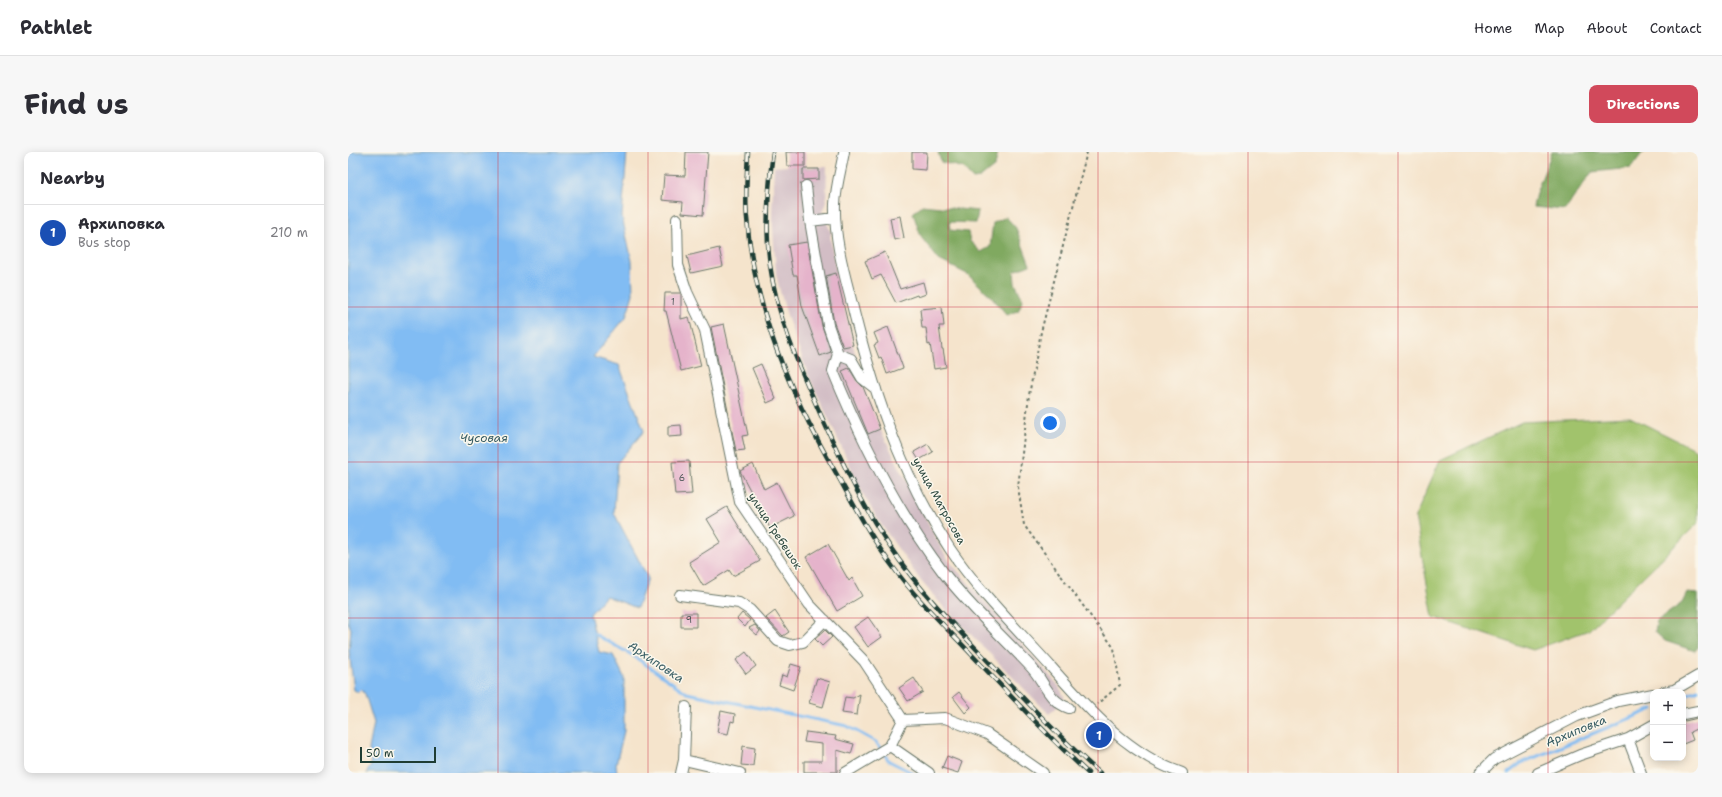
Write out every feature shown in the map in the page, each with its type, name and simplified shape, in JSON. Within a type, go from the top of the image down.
[{"type":"street","name":"улица Матросова","points":[[844,152],[837,188],[835,218],[844,272],[859,336],[876,389],[902,459],[927,509],[950,549],[1001,612],[1074,694],[1119,735],[1145,755],[1162,765],[1182,773]]},
{"type":"street","points":[[806,186],[810,222],[828,325],[838,354],[833,371],[863,438],[888,486],[927,549],[956,588],[1035,671],[1050,696],[1059,705],[1069,708]]},
{"type":"street","points":[[810,222],[835,218]]},
{"type":"street","name":"улица Гребешок","points":[[678,219],[678,265],[687,292],[705,330],[740,502],[809,604],[864,661],[903,720]]},
{"type":"street","points":[[838,354],[851,359],[862,378],[876,389]]},
{"type":"street","points":[[680,595],[739,603],[750,610],[778,641],[790,645],[803,642],[825,620]]},
{"type":"street","points":[[1676,689],[1698,676]]},
{"type":"street","points":[[1483,772],[1494,759],[1577,716],[1618,701],[1650,695]]},
{"type":"street","points":[[681,773],[684,760],[686,707]]},
{"type":"street","points":[[1686,713],[1698,711]]},
{"type":"street","points":[[845,773],[879,754],[890,746],[903,720],[945,718],[987,734],[1042,773]]},
{"type":"street","points":[[1538,773],[1580,755],[1628,739],[1650,727]]},
{"type":"street","points":[[1628,739],[1641,773]]},
{"type":"street","points":[[890,746],[929,773]]},
{"type":"street","points":[[684,760],[740,773]]},
{"type":"path","points":[[1087,152],[1041,332],[1029,395],[1018,487],[1024,525],[1114,648],[1120,685],[1090,709]]},
{"type":"shaded area","points":[[786,152],[805,152],[806,167],[827,167],[826,203],[822,211],[832,235],[830,235],[836,273],[858,366],[853,369],[859,383],[861,382],[880,429],[941,548],[950,562],[1058,685],[1064,696],[1064,701],[1049,714],[941,604],[921,581],[880,523],[864,496],[808,374],[788,319],[780,291],[776,273],[772,212],[774,167],[787,166]]},
{"type":"green space","points":[[938,152],[998,152],[995,166],[980,178],[973,179],[963,168],[941,162]]},
{"type":"green space","points":[[1552,152],[1643,152],[1631,168],[1592,172],[1565,210],[1533,207],[1536,193]]},
{"type":"green space","points":[[922,205],[978,211],[976,223],[949,222],[950,230],[968,232],[970,241],[981,252],[990,247],[993,223],[1006,217],[1016,228],[1030,265],[1014,271],[1015,283],[1023,300],[1018,311],[1007,315],[991,296],[967,274],[939,260],[921,237],[913,213]]},
{"type":"green space","points":[[1630,417],[1696,450],[1698,469],[1698,523],[1589,630],[1533,650],[1433,617],[1415,517],[1440,460],[1522,422]]},
{"type":"green space","points":[[1687,593],[1698,594],[1698,647],[1695,651],[1665,641],[1655,632],[1657,621],[1682,603]]},
{"type":"water","name":"Чусовая","points":[[348,152],[627,152],[622,217],[632,261],[633,294],[626,317],[593,357],[619,365],[644,431],[617,463],[614,513],[648,578],[637,608],[606,596],[590,614],[599,652],[613,655],[624,677],[624,731],[616,764],[617,773],[366,773],[371,766],[369,749],[374,723],[365,694],[361,689],[358,692],[354,690],[349,651],[351,629],[348,622]]},
{"type":"building","points":[[686,152],[708,152],[703,215],[682,213],[683,202],[662,200],[664,175],[685,176]]},
{"type":"building","points":[[786,152],[805,152],[805,166],[787,166]]},
{"type":"building","points":[[912,152],[927,152],[926,170],[912,169]]},
{"type":"building","points":[[803,169],[819,169],[819,179],[803,180]]},
{"type":"building","points":[[900,216],[904,238],[894,240],[890,218]]},
{"type":"building","points":[[807,242],[822,326],[831,352],[820,356],[802,306],[797,275],[793,275],[788,245]]},
{"type":"building","points":[[719,248],[723,266],[691,273],[687,256]]},
{"type":"building","points":[[885,252],[900,289],[923,282],[926,294],[918,297],[917,295],[896,303],[881,275],[872,279],[865,261]]},
{"type":"building","points":[[836,273],[853,345],[843,347],[834,323],[826,276]]},
{"type":"building","points":[[665,293],[681,293],[681,319],[689,317],[701,366],[681,371],[666,311],[664,311]]},
{"type":"building","points":[[942,307],[944,326],[939,326],[946,367],[934,369],[930,344],[928,345],[926,328],[922,328],[920,309]]},
{"type":"building","points":[[724,324],[748,435],[742,436],[745,450],[736,451],[711,327]]},
{"type":"building","points":[[888,327],[903,368],[887,374],[881,357],[879,358],[874,345],[878,343],[874,333]]},
{"type":"building","points":[[761,364],[776,399],[767,403],[752,368]]},
{"type":"building","points":[[849,368],[857,381],[863,387],[880,429],[868,434],[842,371]]},
{"type":"building","points":[[681,425],[682,436],[668,437],[668,426]]},
{"type":"building","points":[[928,444],[933,452],[919,460],[914,452]]},
{"type":"building","points":[[689,461],[692,494],[675,495],[672,462]]},
{"type":"building","points":[[753,464],[764,489],[777,482],[794,516],[770,528],[740,471]]},
{"type":"building","points":[[727,507],[760,561],[733,576],[729,570],[703,586],[689,562],[721,542],[707,519]]},
{"type":"building","points":[[828,544],[849,581],[852,578],[862,596],[837,611],[806,557]]},
{"type":"building","points":[[775,611],[789,632],[783,636],[766,618]]},
{"type":"building","points":[[681,613],[696,613],[696,627],[681,627]]},
{"type":"building","points":[[742,613],[750,620],[745,627],[737,619]]},
{"type":"building","points":[[868,617],[882,637],[868,647],[854,627]]},
{"type":"building","points":[[755,625],[760,631],[757,635],[749,628]]},
{"type":"building","points":[[825,630],[832,637],[822,646],[815,639]]},
{"type":"building","points":[[746,652],[756,666],[746,674],[736,660]]},
{"type":"building","points":[[791,664],[801,667],[793,690],[779,685],[782,675],[787,677]]},
{"type":"building","points":[[817,678],[830,682],[823,707],[809,703]]},
{"type":"building","points":[[914,678],[923,692],[908,701],[899,688]]},
{"type":"building","points":[[959,692],[971,707],[965,713],[953,697]]},
{"type":"building","points":[[860,694],[857,715],[842,713],[845,697],[853,698]]},
{"type":"building","points":[[721,711],[735,714],[734,722],[731,721],[728,734],[717,732]]},
{"type":"building","points":[[1698,718],[1698,728],[1690,732],[1693,740],[1686,743],[1686,725],[1686,721]]},
{"type":"building","points":[[806,732],[836,736],[835,739],[854,744],[851,754],[837,750],[837,772],[804,772],[804,761],[822,761],[822,744],[804,742]]},
{"type":"building","points":[[743,746],[755,748],[753,766],[741,765]]},
{"type":"building","points":[[947,756],[962,762],[958,773],[942,768]]},
{"type":"waterway","name":"Архиповка","points":[[591,632],[632,655],[687,693],[847,726],[876,742],[889,761],[913,773]]},
{"type":"waterway","name":"Архиповка","points":[[1686,695],[1698,690]]},
{"type":"waterway","name":"Архиповка","points":[[1508,773],[1521,763],[1650,710]]},
{"type":"railway","points":[[748,152],[746,193],[747,218],[757,286],[766,318],[789,382],[819,443],[870,533],[902,579],[931,612],[1029,715],[1088,773]]},
{"type":"railway","points":[[773,152],[767,223],[768,251],[773,284],[783,322],[803,376],[860,497],[884,538],[912,577],[934,604],[1052,728],[1100,773]]},
{"type":"place","name":"Архиповка","points":[[1099,735]]}]
